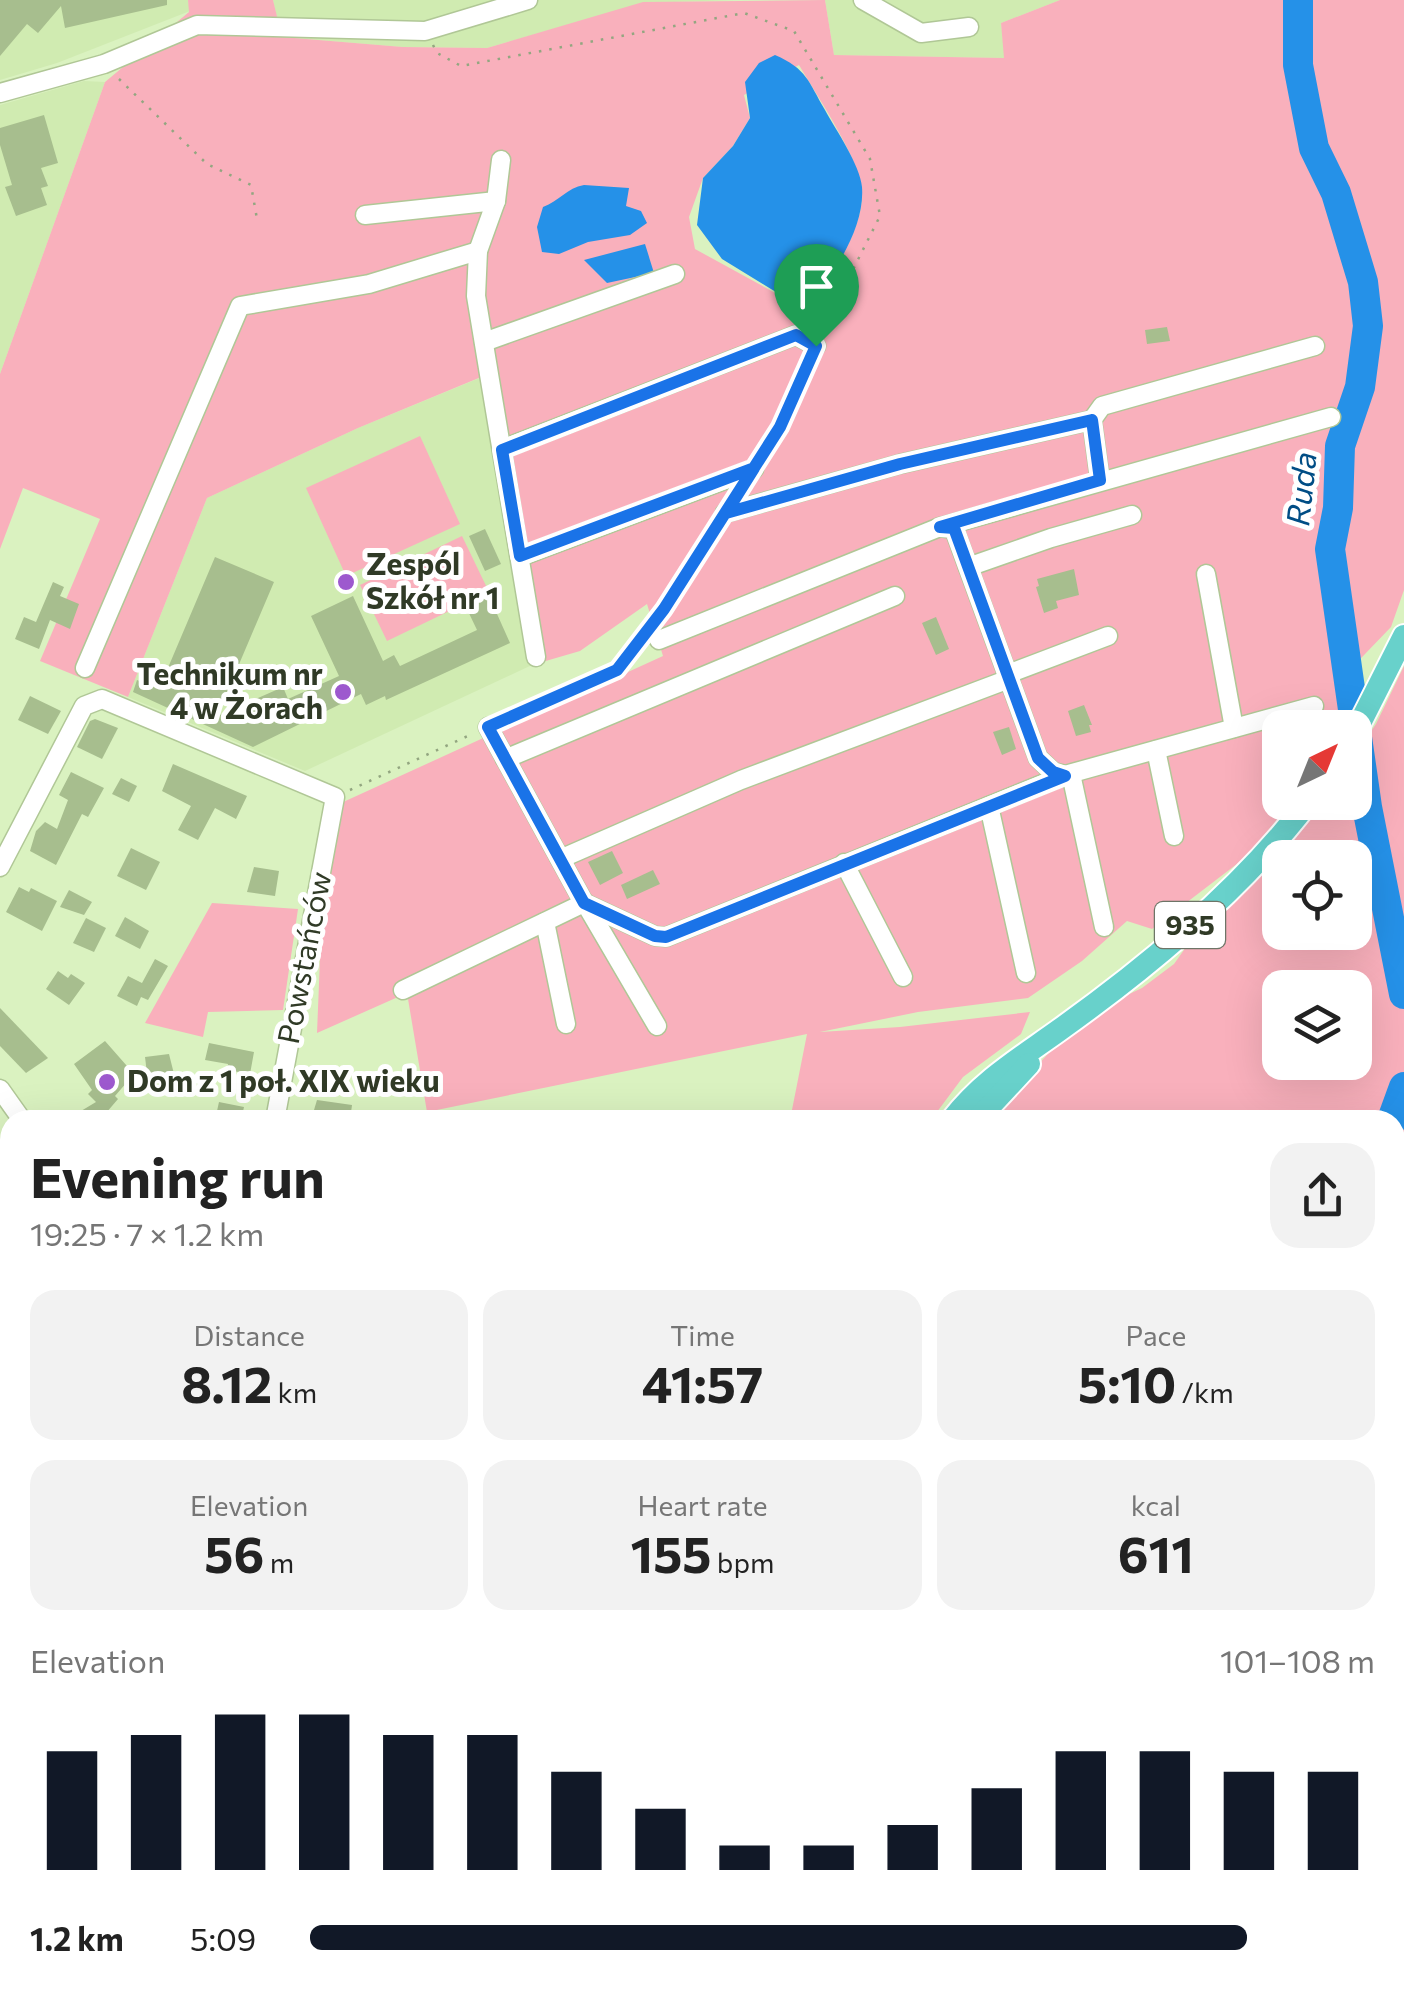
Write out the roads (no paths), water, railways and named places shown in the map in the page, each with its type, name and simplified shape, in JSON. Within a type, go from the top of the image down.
[{"type":"main road","points":[[1367,710],[1404,636]]},
{"type":"main road","name":"935","points":[[961,1110],[988,1080],[1058,1032],[1206,912],[1293,820]]},
{"type":"main road","name":"935","points":[[986,1110],[1058,1032]]},
{"type":"street","points":[[0,93],[104,64],[197,25],[425,30],[528,0]]},
{"type":"street","points":[[863,0],[921,33],[969,26]]},
{"type":"street","points":[[501,160],[496,201],[478,251],[476,296],[536,656]]},
{"type":"street","points":[[365,215],[496,201]]},
{"type":"street","points":[[85,668],[240,306],[369,284],[478,251]]},
{"type":"street","points":[[484,342],[676,274]]},
{"type":"street","points":[[502,450],[796,335],[816,346]]},
{"type":"street","points":[[726,513],[900,464],[1092,420],[1102,406],[1316,346]]},
{"type":"street","points":[[650,634],[940,527],[1331,417]]},
{"type":"street","points":[[1092,420],[1100,480]]},
{"type":"street","points":[[520,556],[754,468]]},
{"type":"street","points":[[968,567],[1051,538],[1132,516]]},
{"type":"street","points":[[940,527],[954,528],[1038,758],[1053,772],[1068,775]]},
{"type":"street","points":[[1206,574],[1234,728]]},
{"type":"street","points":[[506,760],[631,704],[895,596]]},
{"type":"street","points":[[560,859],[741,780],[1108,636]]},
{"type":"street","name":"Powstańców","points":[[0,867],[84,706],[102,700],[336,797],[277,1110]]},
{"type":"street","points":[[584,903],[655,936],[666,937],[1068,775],[1314,706]]},
{"type":"street","points":[[488,727],[584,903],[657,1026]]},
{"type":"street","points":[[1156,750],[1174,836]]},
{"type":"street","points":[[1068,775],[1104,928]]},
{"type":"street","points":[[988,806],[1026,973]]},
{"type":"street","points":[[844,863],[904,977]]},
{"type":"street","points":[[403,990],[584,903]]},
{"type":"street","points":[[545,922],[566,1024]]},
{"type":"street","points":[[0,1089],[15,1110]]},
{"type":"water","points":[[775,55],[794,65],[810,84],[852,158],[862,187],[854,232],[814,300],[789,300],[722,259],[697,225],[703,178],[733,146],[750,118],[745,82],[759,63]]},
{"type":"water","points":[[584,185],[629,188],[626,206],[641,211],[647,223],[630,235],[588,242],[559,254],[542,252],[537,227],[543,207]]},
{"type":"water","points":[[645,244],[654,273],[607,283],[584,260]]},
{"type":"waterway","name":"Ruda","points":[[1298,0],[1298,65],[1314,148],[1336,193],[1363,282],[1368,326],[1360,387],[1340,446],[1338,508],[1330,549],[1367,807],[1404,994]]},
{"type":"waterway","name":"Ruda","points":[[1396,1110],[1404,1087]]},
{"type":"place","name":"Zespól Szkół nr 1","points":[[346,582]]},
{"type":"place","name":"Technikum nr 4 w Żorach","points":[[343,692]]},
{"type":"place","name":"Dom z 1 poł. XIX wieku","points":[[107,1082]]}]
